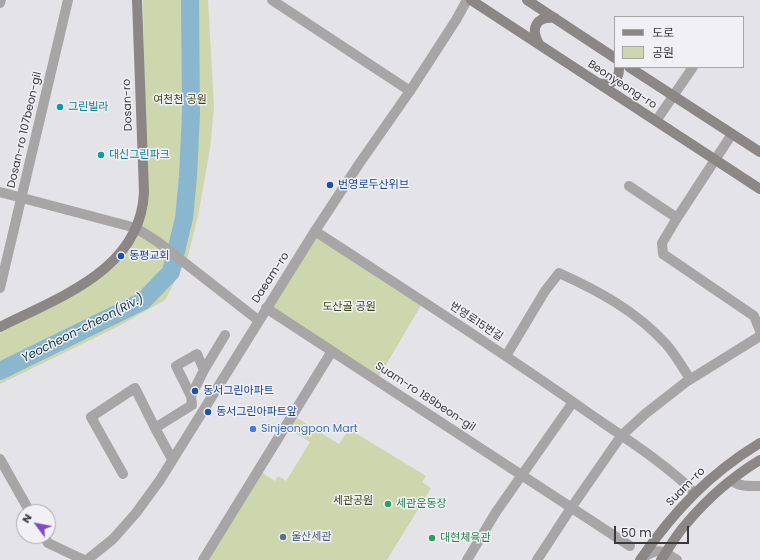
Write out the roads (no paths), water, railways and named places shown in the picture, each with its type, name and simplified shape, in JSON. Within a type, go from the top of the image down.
[{"type":"main road","name":"Dosan-ro","points":[[0,327],[83,286],[109,266],[125,249],[136,228],[142,210],[144,192],[137,0]]},
{"type":"main road","name":"Beonyeong-ro","points":[[471,0],[760,189]]},
{"type":"main road","name":"Beonyeong-ro","points":[[527,0],[614,57]]},
{"type":"main road","points":[[539,44],[534,36],[536,24],[545,18],[555,18]]},
{"type":"main road","points":[[598,83],[608,84],[614,82],[617,77],[619,68]]},
{"type":"main road","name":"Beonyeong-ro","points":[[631,68],[760,152]]},
{"type":"main road","name":"Suam-ro","points":[[641,559],[673,516],[694,492],[738,456],[760,442]]},
{"type":"main road","points":[[664,556],[684,526],[696,512],[715,494],[760,460]]},
{"type":"street","name":"Dosan-ro 107beon-gil","points":[[0,288],[68,0]]},
{"type":"street","points":[[272,0],[410,90]]},
{"type":"street","name":"Daeam-ro","points":[[85,560],[113,539],[136,513],[160,480],[258,320],[359,164],[456,20],[467,0]]},
{"type":"street","points":[[656,121],[692,68]]},
{"type":"street","points":[[732,134],[662,243],[663,254],[754,316],[760,331]]},
{"type":"street","points":[[629,186],[677,218]]},
{"type":"street","points":[[0,192],[136,228],[158,242],[258,320]]},
{"type":"street","name":"번영로15번길","points":[[315,231],[506,356],[648,453],[694,492]]},
{"type":"street","points":[[506,356],[545,291],[559,273],[614,301],[641,319],[667,345],[690,379]]},
{"type":"street","name":"Suam-ro 189beon-gil","points":[[266,308],[630,546]]},
{"type":"street","points":[[191,396],[224,335]]},
{"type":"street","points":[[537,560],[621,436],[690,379],[760,336]]},
{"type":"street","points":[[203,560],[332,351]]},
{"type":"street","points":[[155,428],[192,405],[191,396],[176,366],[197,354],[204,370]]},
{"type":"street","points":[[123,474],[91,417],[135,388],[172,459]]},
{"type":"street","points":[[467,560],[496,512],[573,402]]},
{"type":"street","points":[[0,459],[25,504]]},
{"type":"street","points":[[732,481],[738,485],[760,486]]},
{"type":"street","points":[[50,544],[85,560]]},
{"type":"street","points":[[641,559],[654,551],[660,551],[664,556],[677,560]]},
{"type":"waterway","name":"Yeocheon-cheon(Riv.)","points":[[0,371],[143,301],[171,272],[184,218],[188,177],[191,113],[190,0]]},
{"type":"place","name":"그린빌라","points":[[60,107]]},
{"type":"place","name":"대신그린파크","points":[[101,155]]},
{"type":"place","name":"번영로두산위브","points":[[330,185]]},
{"type":"place","name":"동평교회","points":[[121,256]]},
{"type":"place","name":"동서그린아파트","points":[[195,391]]},
{"type":"place","name":"동서그린아파트앞","points":[[208,412]]},
{"type":"place","name":"Sinjeongpon Mart","points":[[253,429]]},
{"type":"place","name":"세관운동장","points":[[388,504]]},
{"type":"place","name":"울산세관","points":[[283,537]]},
{"type":"place","name":"대현체육관","points":[[432,538]]},
{"type":"park label","name":"여천천 공원","points":[[180,100]]},
{"type":"park label","name":"도산골 공원","points":[[349,307]]},
{"type":"park label","name":"세관공원","points":[[353,501]]}]
